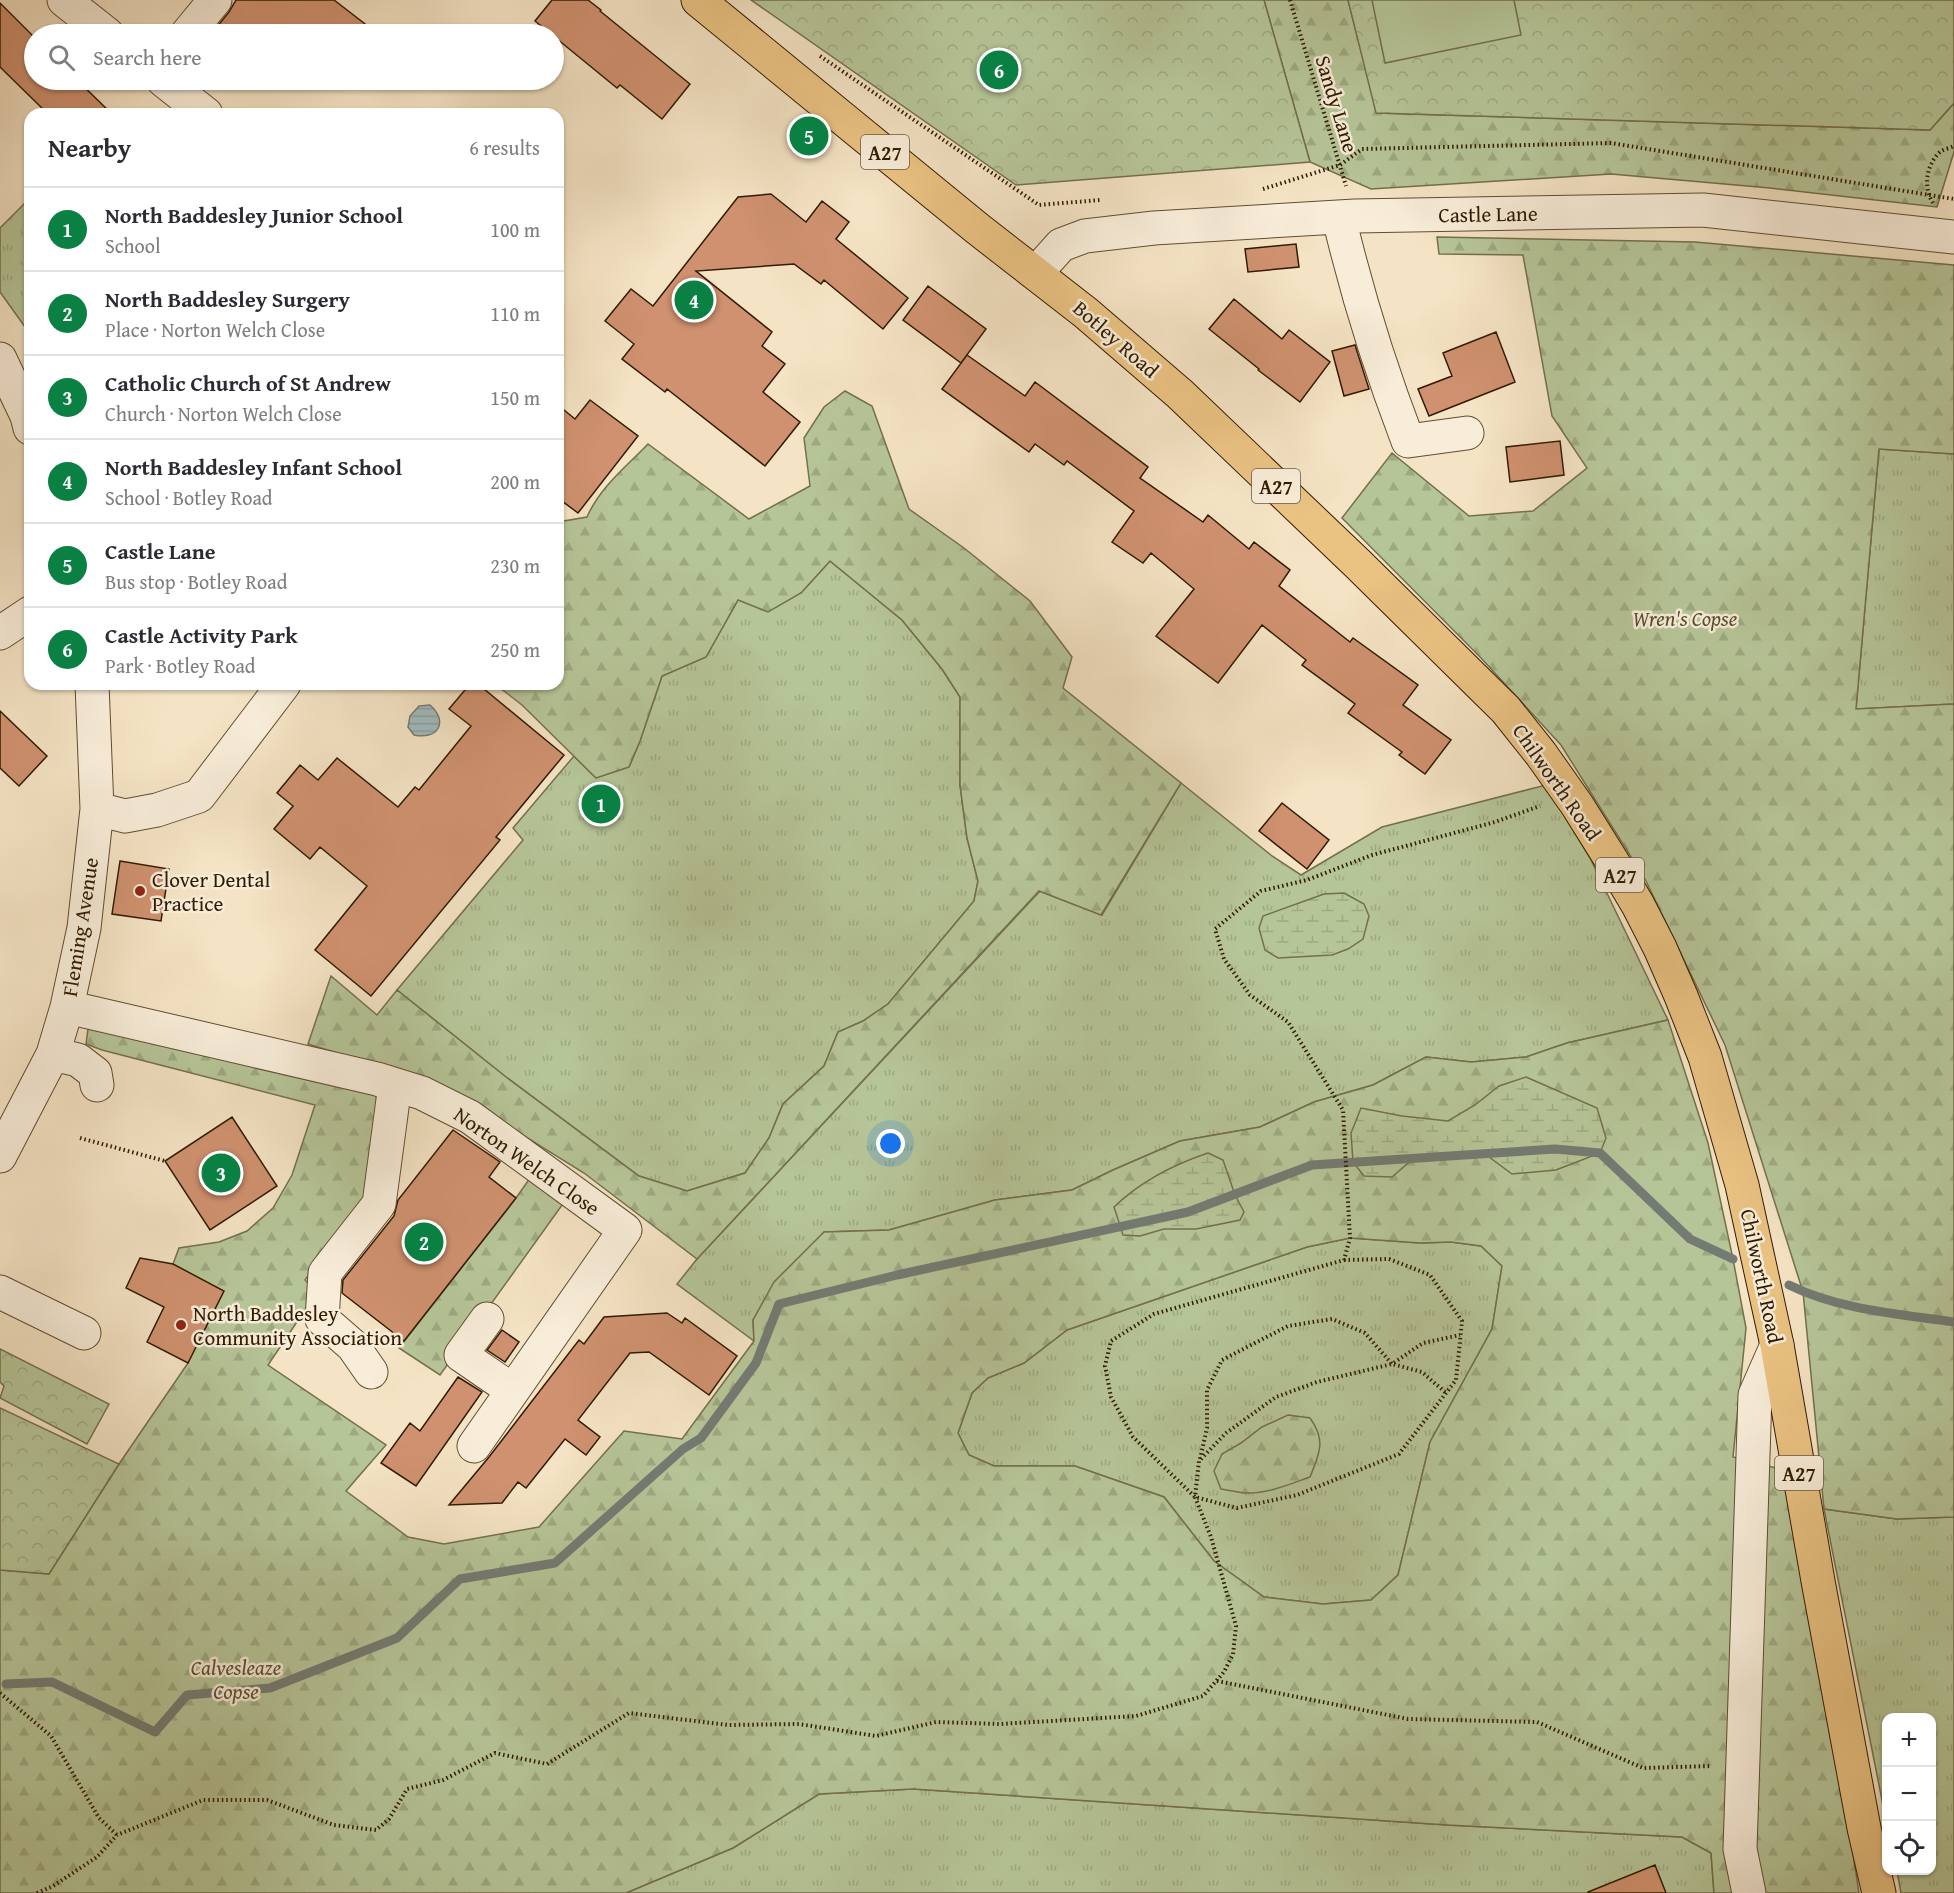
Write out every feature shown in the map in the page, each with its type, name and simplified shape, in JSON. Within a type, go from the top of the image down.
[{"type":"main road","name":"Botley Road","points":[[698,0],[1143,361],[1358,564],[1506,710]]},
{"type":"main road","name":"Chilworth Road","points":[[1506,710],[1567,791],[1643,914],[1660,948],[1705,1057],[1742,1185],[1777,1345],[1818,1581],[1864,1828],[1879,1893]]},
{"type":"street","points":[[64,0],[94,24]]},
{"type":"street","points":[[196,24],[215,0]]},
{"type":"street","points":[[176,90],[198,108]]},
{"type":"street","name":"Castle Lane","points":[[1036,273],[1061,245],[1085,236],[1154,228],[1347,217],[1703,210],[1946,224]]},
{"type":"street","points":[[1347,217],[1353,279],[1386,384],[1408,441],[1467,433]]},
{"type":"street","points":[[0,359],[24,409]]},
{"type":"street","points":[[0,633],[24,617]]},
{"type":"street","name":"Fleming Avenue","points":[[0,1156],[53,1054],[67,1007],[84,928],[97,809],[92,690]]},
{"type":"street","points":[[97,809],[125,816],[157,810],[199,796],[279,690]]},
{"type":"street","name":"Norton Welch Close","points":[[67,1007],[377,1079],[422,1093],[470,1117],[625,1230],[474,1446]]},
{"type":"street","points":[[53,1054],[78,1060],[95,1073],[97,1086]]},
{"type":"street","points":[[371,1372],[353,1346],[322,1319],[323,1290],[325,1273],[380,1204],[395,1085]]},
{"type":"street","points":[[0,1292],[84,1333]]},
{"type":"street","points":[[487,1319],[461,1355],[512,1390]]},
{"type":"street","points":[[1749,1893],[1740,1849],[1755,1395],[1777,1345]]},
{"type":"path","name":"Sandy Lane","points":[[1290,0],[1340,165],[1347,217]]},
{"type":"path","points":[[813,52],[1039,205],[1110,200]]},
{"type":"path","points":[[1263,189],[1340,165],[1362,149],[1611,143],[1954,199]]},
{"type":"path","points":[[1946,224],[1928,194],[1927,178],[1930,165],[1941,151],[1954,146]]},
{"type":"path","points":[[1344,1260],[1350,1238],[1343,1110],[1288,1022],[1250,995],[1224,959],[1215,929],[1261,891],[1307,880],[1372,855],[1495,822],[1556,800],[1567,791]]},
{"type":"path","points":[[80,1137],[165,1161]]},
{"type":"path","points":[[37,1893],[53,1886],[97,1857],[117,1835],[203,1800],[267,1800],[334,1825],[376,1830],[389,1819],[407,1790],[443,1780],[495,1754],[547,1764],[629,1713],[728,1725],[799,1724],[876,1736],[936,1722],[1000,1724],[1136,1716],[1203,1696],[1224,1672],[1233,1654],[1236,1626],[1211,1537],[1195,1497],[1133,1437],[1111,1397],[1105,1366],[1111,1341],[1154,1314],[1344,1260],[1389,1258],[1430,1275],[1462,1321],[1456,1380],[1399,1454],[1297,1495],[1257,1504],[1237,1508],[1195,1497]]},
{"type":"path","points":[[1195,1497],[1199,1461],[1207,1428],[1207,1390],[1222,1360],[1288,1326],[1332,1319],[1365,1333],[1392,1364],[1422,1372],[1446,1393]]},
{"type":"path","points":[[1199,1461],[1226,1433],[1276,1397],[1317,1382],[1392,1364],[1423,1343],[1460,1335]]},
{"type":"path","points":[[1216,1681],[1408,1719],[1537,1722],[1643,1768],[1743,1764]]},
{"type":"path","points":[[0,1693],[51,1736],[99,1818],[117,1835]]},
{"type":"green space","points":[[751,0],[1264,0],[1310,162],[1016,185]]},
{"type":"green space","points":[[1264,0],[1348,0],[1377,113],[1930,130],[1954,103],[1954,152],[1937,207],[1770,188],[1611,174],[1371,189],[1310,162]]},
{"type":"green space","points":[[1348,0],[1954,0],[1954,103],[1930,130],[1376,113]]},
{"type":"green space","points":[[1372,0],[1514,0],[1521,35],[1385,63]]},
{"type":"green space","points":[[24,204],[24,326],[0,292],[0,228]]},
{"type":"green space","name":"Wren's Copse","points":[[1437,237],[1695,242],[1954,265],[1954,454],[1879,449],[1856,709],[1954,704],[1954,1517],[1897,1519],[1824,1509],[1803,1292],[1725,1045],[1645,879],[1561,745],[1481,658],[1342,518],[1392,453],[1469,516],[1533,511],[1587,468],[1552,416],[1523,255],[1439,254]]},
{"type":"green space","points":[[845,391],[872,406],[909,509],[964,548],[1030,601],[1072,657],[1063,688],[1181,783],[1101,915],[1039,891],[697,1259],[584,1173],[442,1085],[308,1044],[331,976],[377,1015],[397,990],[506,1077],[639,1176],[687,1191],[745,1173],[769,1138],[783,1104],[824,1066],[838,1032],[863,1021],[888,1004],[974,901],[978,881],[967,838],[960,785],[960,697],[942,669],[902,620],[830,561],[801,593],[768,612],[738,600],[706,657],[662,676],[629,767],[596,778],[522,705],[503,690],[564,690],[564,521],[587,517],[606,487],[648,444],[749,519],[810,486],[804,438],[824,407]]},
{"type":"green space","points":[[1879,449],[1954,454],[1954,704],[1856,709]]},
{"type":"green space","points":[[830,561],[902,620],[942,669],[960,697],[960,785],[967,838],[978,881],[974,901],[888,1004],[863,1021],[838,1032],[824,1066],[783,1104],[769,1138],[745,1173],[687,1191],[639,1176],[506,1077],[397,990],[523,840],[513,828],[574,756],[596,778],[629,767],[662,676],[706,657],[738,600],[801,593]]},
{"type":"green space","points":[[1181,783],[1272,856],[1301,875],[1382,827],[1546,785],[1590,858],[1668,1020],[1567,1043],[1526,1057],[1471,1062],[1426,1057],[1373,1085],[1314,1102],[1260,1127],[1180,1141],[1072,1190],[995,1200],[889,1230],[824,1232],[753,1320],[754,1341],[677,1284],[697,1259],[1040,891],[1102,915]]},
{"type":"green space","points":[[1344,893],[1364,904],[1369,916],[1363,939],[1348,949],[1332,955],[1278,958],[1265,950],[1259,928],[1263,916],[1324,894]]},
{"type":"green space","name":"Calvesleaze Copse","points":[[1668,1020],[1708,1143],[1746,1328],[1733,1457],[1784,1470],[1859,1893],[1714,1893],[1711,1853],[1682,1837],[1447,1825],[913,1789],[819,1794],[733,1848],[626,1893],[0,1893],[0,1570],[49,1574],[119,1464],[188,1363],[173,1264],[179,1248],[219,1242],[247,1231],[273,1208],[292,1175],[315,1105],[102,1050],[86,1044],[88,1029],[102,1025],[376,1090],[378,1127],[368,1197],[305,1280],[317,1292],[268,1365],[386,1445],[346,1491],[408,1537],[444,1544],[539,1527],[624,1431],[682,1439],[754,1341],[753,1320],[774,1282],[824,1232],[889,1230],[995,1200],[1072,1190],[1180,1141],[1260,1127],[1314,1102],[1373,1085],[1426,1057],[1471,1062],[1526,1057],[1567,1043]],"holes":[[[1350,1238],[1420,1243],[1451,1242],[1481,1246],[1502,1266],[1492,1329],[1430,1442],[1398,1575],[1371,1600],[1323,1604],[1264,1597],[1214,1561],[1164,1497],[1075,1466],[994,1466],[969,1455],[958,1433],[972,1393],[988,1378],[1024,1363],[1067,1330],[1307,1247]]]},
{"type":"green space","points":[[1526,1077],[1597,1108],[1606,1138],[1600,1153],[1556,1170],[1512,1174],[1485,1154],[1414,1158],[1392,1177],[1364,1176],[1353,1162],[1351,1133],[1361,1108],[1402,1116],[1448,1121],[1475,1105],[1499,1086]]},
{"type":"green space","points":[[1208,1153],[1223,1160],[1235,1195],[1244,1212],[1240,1220],[1196,1229],[1164,1229],[1140,1236],[1123,1235],[1114,1207],[1135,1189],[1158,1175]]},
{"type":"green space","points":[[530,1178],[565,1201],[440,1375],[399,1348]]},
{"type":"green space","points":[[1350,1238],[1420,1243],[1451,1242],[1481,1246],[1502,1266],[1492,1329],[1430,1442],[1398,1575],[1371,1600],[1323,1604],[1264,1597],[1214,1561],[1164,1497],[1075,1466],[994,1466],[969,1455],[958,1433],[972,1393],[988,1378],[1024,1363],[1067,1330],[1307,1247]]},
{"type":"green space","points":[[0,1349],[109,1404],[87,1444],[0,1398],[4,1386],[0,1382]]},
{"type":"green space","points":[[0,1408],[119,1464],[49,1574],[0,1570]]},
{"type":"green space","points":[[1288,1415],[1310,1418],[1318,1433],[1319,1454],[1310,1477],[1262,1492],[1245,1493],[1221,1489],[1214,1471],[1222,1454],[1262,1427]]},
{"type":"green space","points":[[1824,1509],[1897,1519],[1954,1517],[1954,1893],[1901,1893],[1898,1875],[1936,1875],[1936,1713],[1882,1713],[1882,1800]]},
{"type":"green space","points":[[913,1789],[1447,1825],[1682,1837],[1711,1853],[1714,1893],[626,1893],[733,1848],[819,1794]]},
{"type":"water","points":[[430,705],[439,718],[438,728],[429,735],[414,735],[408,727],[410,716],[419,706]]},
{"type":"building","points":[[236,0],[334,0],[365,24],[219,24]]},
{"type":"building","points":[[552,0],[588,0],[690,84],[662,119],[620,85],[617,88],[564,45],[564,24],[539,24],[535,21]]},
{"type":"building","points":[[0,3],[24,27],[24,90],[87,90],[106,108],[42,108],[0,67]]},
{"type":"building","points":[[771,194],[806,222],[822,201],[849,222],[836,239],[908,298],[883,329],[824,280],[821,284],[794,264],[696,271],[772,332],[762,346],[785,364],[763,392],[800,422],[765,466],[667,389],[665,392],[622,359],[634,344],[605,321],[631,289],[653,306],[738,197]]},
{"type":"building","points":[[1296,244],[1299,267],[1248,272],[1245,249]]},
{"type":"building","points":[[928,286],[986,329],[961,363],[903,320]]},
{"type":"building","points":[[1234,299],[1282,339],[1289,330],[1330,362],[1300,402],[1209,329]]},
{"type":"building","points":[[1496,332],[1515,382],[1429,416],[1418,389],[1452,376],[1443,353]]},
{"type":"building","points":[[1355,345],[1369,389],[1344,396],[1332,351]]},
{"type":"building","points":[[967,355],[1025,396],[1035,382],[1148,467],[1140,478],[1203,522],[1208,515],[1249,549],[1254,542],[1290,570],[1279,586],[1350,642],[1353,638],[1418,685],[1403,705],[1451,740],[1425,774],[1399,755],[1402,752],[1348,713],[1355,704],[1302,665],[1306,660],[1262,625],[1218,683],[1156,636],[1194,589],[1151,553],[1143,563],[1112,542],[1134,511],[1067,461],[1064,465],[1035,444],[1029,452],[942,389]]},
{"type":"building","points":[[590,400],[638,436],[578,513],[564,502],[564,410],[575,419]]},
{"type":"building","points":[[1560,441],[1564,475],[1510,482],[1506,447]]},
{"type":"building","points":[[465,690],[485,690],[564,755],[496,837],[500,840],[371,996],[315,950],[367,886],[320,847],[310,859],[274,829],[293,806],[277,793],[300,765],[318,780],[337,758],[398,807],[415,787],[419,790],[471,726],[449,709]]},
{"type":"building","points":[[0,711],[47,756],[19,786],[0,768]]},
{"type":"building","points":[[1282,803],[1329,840],[1307,869],[1259,831]]},
{"type":"building","name":"Clover Dental Practice","points":[[120,861],[169,869],[161,921],[112,914]]},
{"type":"building","points":[[232,1117],[277,1186],[210,1230],[165,1161]]},
{"type":"building","points":[[453,1130],[500,1162],[489,1177],[516,1198],[404,1341],[342,1293],[343,1280],[394,1216],[398,1200]]},
{"type":"building","name":"North Baddesley Community Association","points":[[140,1258],[173,1264],[224,1291],[188,1363],[147,1342],[164,1307],[126,1288]]},
{"type":"building","points":[[667,1313],[682,1323],[685,1318],[737,1356],[709,1395],[649,1352],[630,1353],[578,1420],[600,1437],[586,1455],[565,1439],[526,1488],[518,1482],[502,1503],[449,1505],[579,1340],[584,1344],[604,1317]]},
{"type":"building","points":[[502,1330],[519,1342],[505,1362],[487,1350]]},
{"type":"building","points":[[458,1377],[482,1392],[416,1486],[381,1463],[410,1423],[420,1431]]},
{"type":"building","points":[[1655,1865],[1666,1893],[1588,1893],[1588,1892]]},
{"type":"waterway","points":[[6,1684],[52,1682],[155,1732],[187,1695],[270,1688],[397,1638],[460,1579],[555,1563],[683,1449],[701,1438],[756,1363],[779,1304],[897,1275],[1188,1212],[1312,1165],[1555,1149],[1600,1153],[1690,1239],[1733,1259]]},
{"type":"waterway","points":[[1789,1285],[1849,1306],[1954,1322]]},
{"type":"place","name":"Castle Activity Park","points":[[999,70]]},
{"type":"place","name":"Castle Lane","points":[[809,136]]},
{"type":"place","name":"North Baddesley Infant School","points":[[694,300]]},
{"type":"place","name":"North Baddesley Junior School","points":[[601,804]]},
{"type":"place","name":"Clover Dental Practice","points":[[140,891]]},
{"type":"place","name":"Catholic Church of St Andrew","points":[[221,1173]]},
{"type":"place","name":"North Baddesley Surgery","points":[[424,1242]]},
{"type":"place","name":"North Baddesley Community Association","points":[[181,1325]]}]
